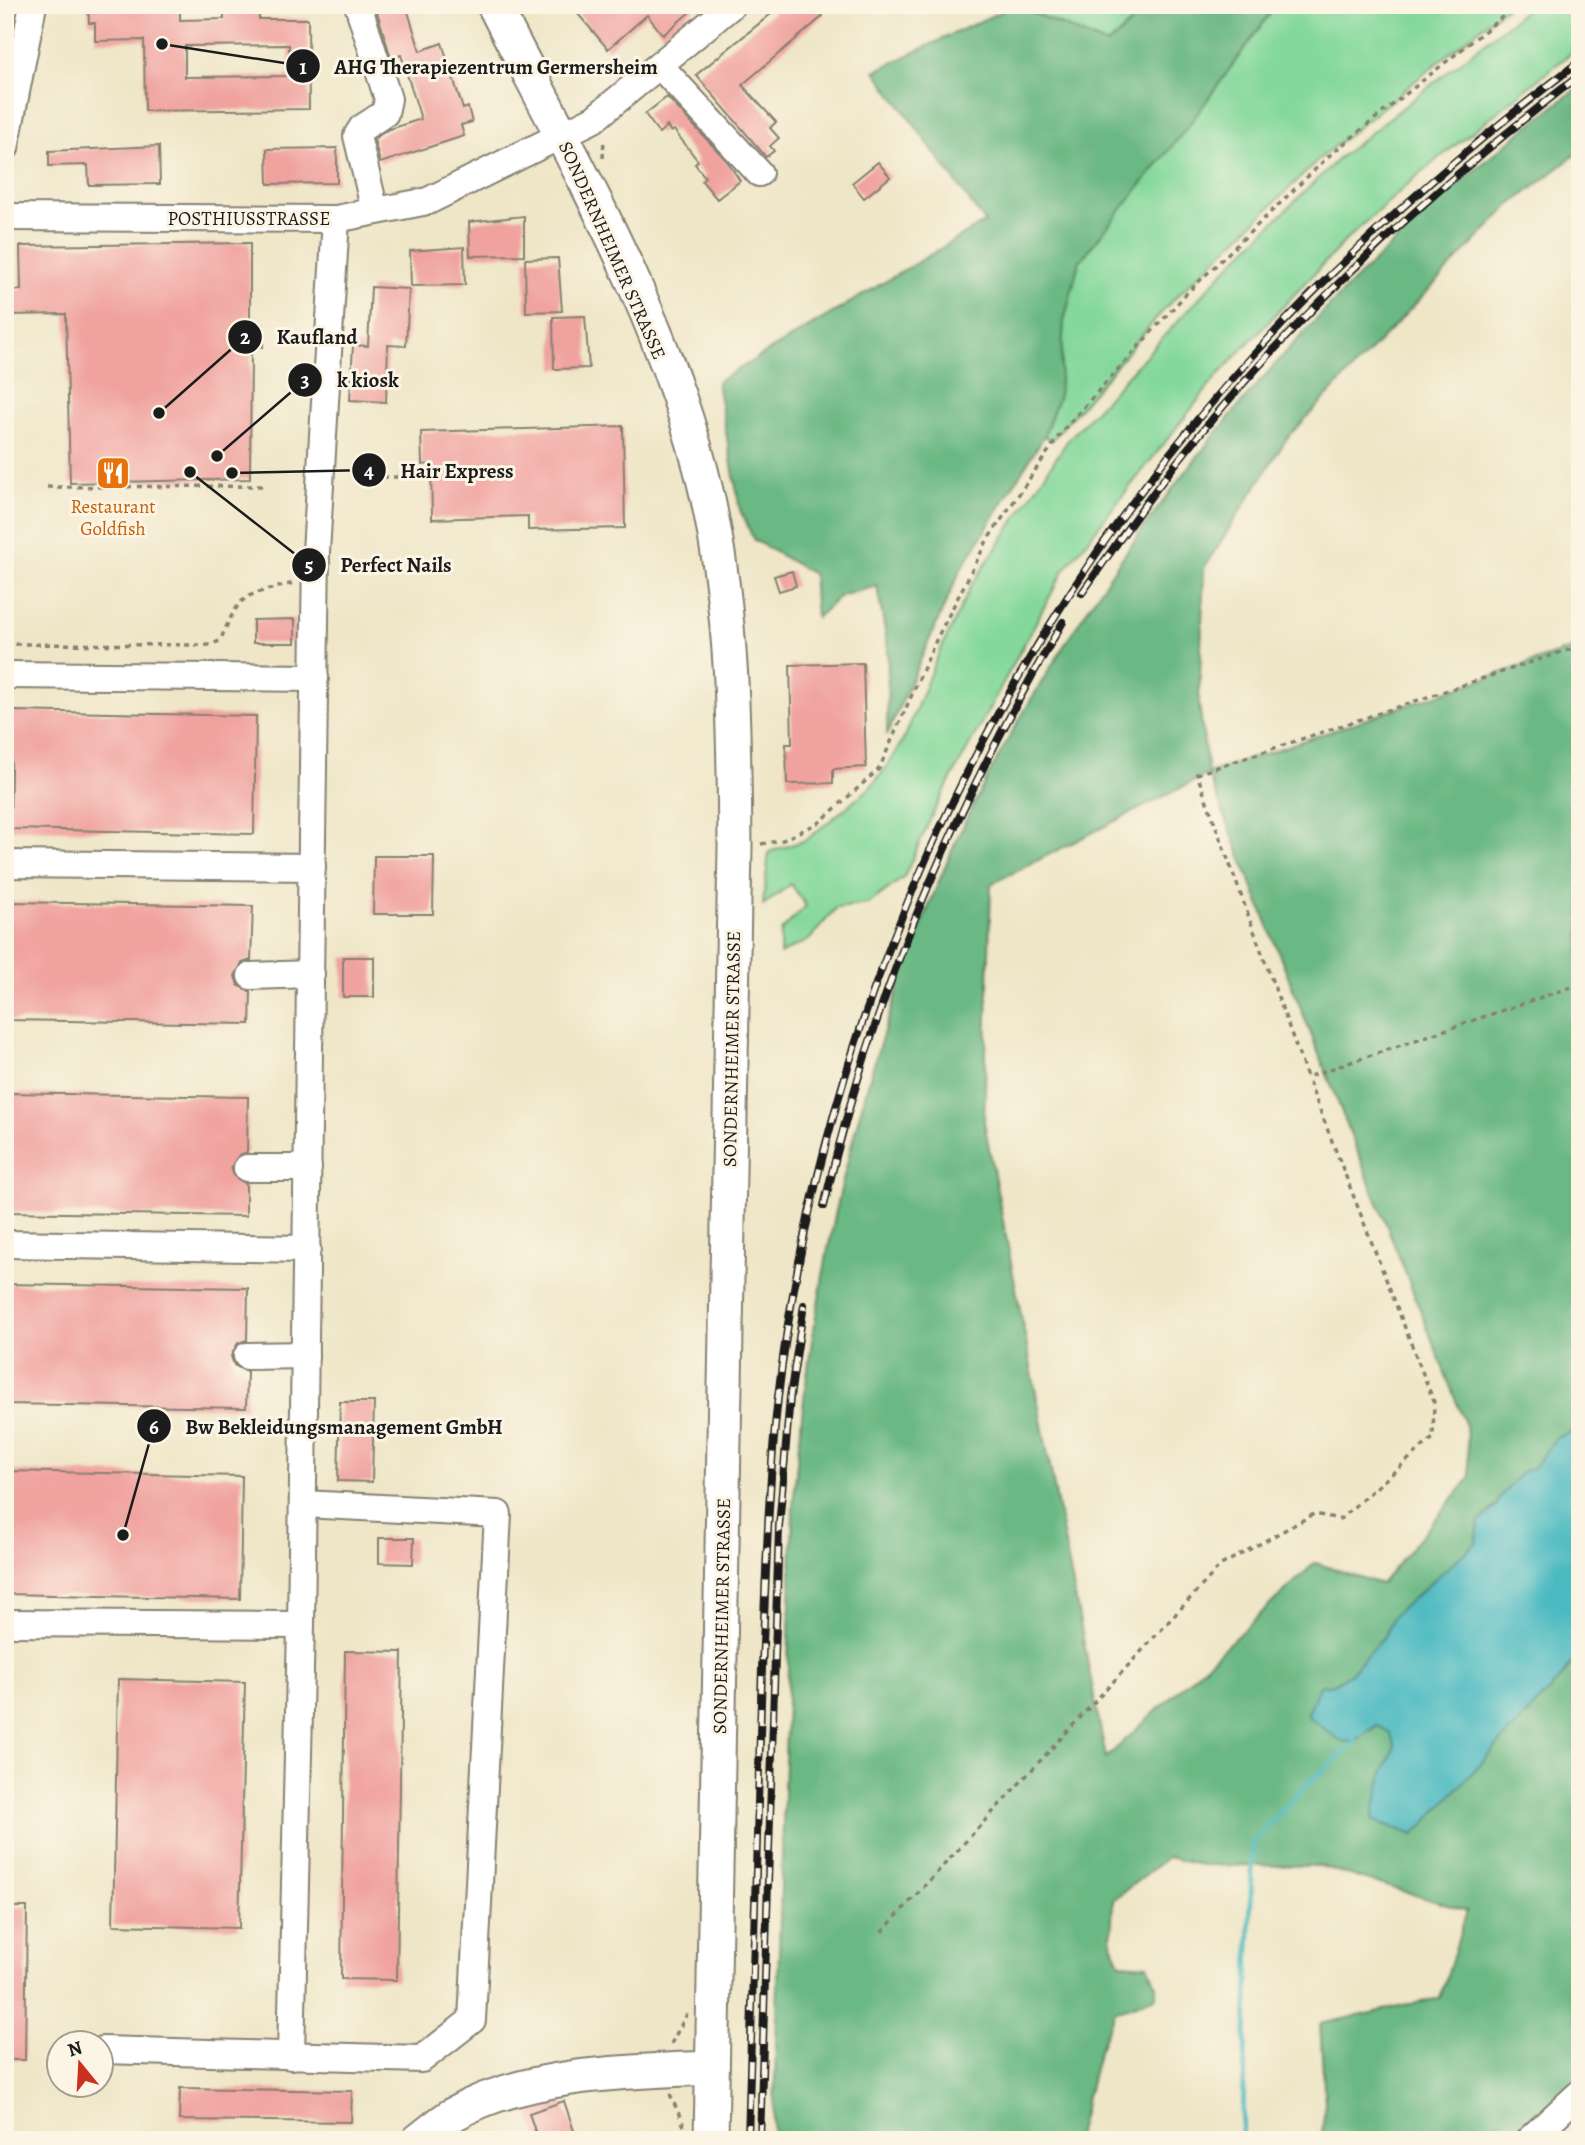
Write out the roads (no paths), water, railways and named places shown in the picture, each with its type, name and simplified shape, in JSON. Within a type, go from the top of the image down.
[{"type":"main road","name":"SONDERNHEIMER STRASSE","points":[[494,5],[561,136],[648,320],[687,425],[707,494],[728,618],[734,688],[735,847],[711,2140]]},
{"type":"main road","points":[[419,2140],[454,2114],[511,2091],[567,2080],[712,2068]]},
{"type":"street","points":[[358,5],[388,99],[385,113],[362,128],[357,136],[374,211]]},
{"type":"street","name":"POSTHIUSSTRASSE","points":[[5,217],[336,219],[428,201],[594,119],[661,67],[732,5]]},
{"type":"street","points":[[5,148],[19,30]]},
{"type":"street","points":[[661,67],[759,173]]},
{"type":"street","points":[[291,2056],[301,1625],[316,604],[336,219]]},
{"type":"street","points":[[5,675],[315,678]]},
{"type":"street","points":[[5,864],[312,867]]},
{"type":"street","points":[[251,976],[311,974]]},
{"type":"street","points":[[247,1168],[308,1168]]},
{"type":"street","points":[[5,1244],[307,1249]]},
{"type":"street","points":[[247,1356],[305,1355]]},
{"type":"street","points":[[116,2050],[422,2059],[472,2020],[498,1514],[303,1504]]},
{"type":"street","points":[[5,1623],[301,1625]]},
{"type":"street","points":[[1529,2140],[1580,2093]]},
{"type":"water","points":[[1580,1419],[1580,1651],[1560,1679],[1414,1835],[1372,1820],[1383,1774],[1395,1746],[1390,1733],[1377,1725],[1355,1742],[1341,1741],[1307,1716],[1319,1686],[1334,1684],[1351,1673],[1385,1635],[1394,1615],[1477,1542],[1479,1522],[1497,1506],[1499,1498],[1522,1472],[1533,1468],[1556,1438],[1575,1430]]},
{"type":"waterway","points":[[1242,2140],[1253,1842],[1304,1787],[1355,1742]]},
{"type":"railway","points":[[748,2140],[762,1668],[778,1397],[800,1259],[832,1123],[874,989],[926,859],[988,733],[1058,611],[1138,496],[1225,387],[1307,298],[1394,215],[1485,136],[1580,61]]},
{"type":"railway","points":[[1082,593],[1183,454],[1286,336],[1379,244],[1428,200],[1580,75]]},
{"type":"railway","points":[[824,1206],[866,1053],[921,905],[952,832],[987,761],[1063,622]]},
{"type":"railway","points":[[760,2140],[779,1527],[790,1397],[804,1305]]},
{"type":"place","name":"AHG Therapiezentrum Germersheim","points":[[162,44]]},
{"type":"place","name":"Kaufland","points":[[159,413]]},
{"type":"place","name":"k kiosk","points":[[217,456]]},
{"type":"place","name":"Perfect Nails","points":[[190,472]]},
{"type":"place","name":"Restaurant Goldfish","points":[[113,473]]},
{"type":"place","name":"Hair Express","points":[[232,473]]},
{"type":"place","name":"Bw Bekleidungsmanagement GmbH","points":[[123,1535]]}]
